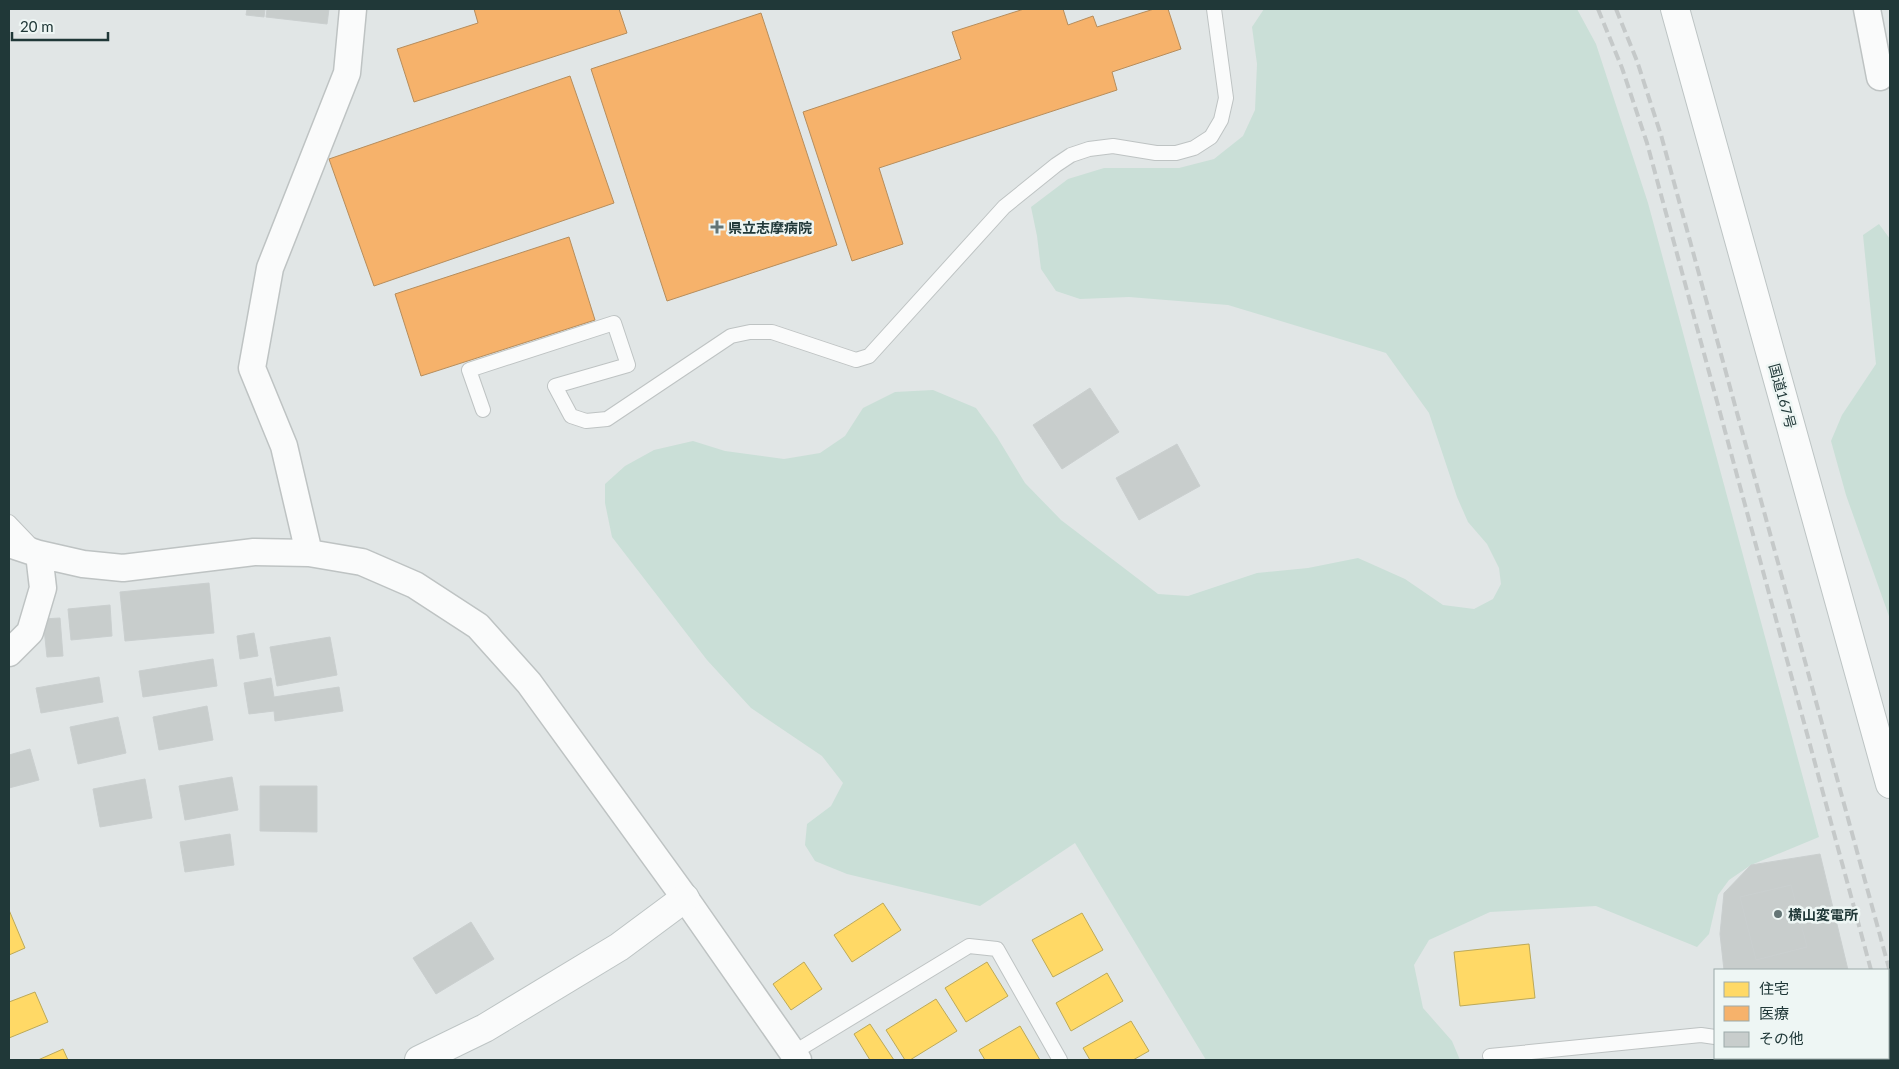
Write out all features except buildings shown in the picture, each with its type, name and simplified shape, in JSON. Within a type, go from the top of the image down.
[{"type":"street","points":[[309,553],[284,446],[252,368],[270,268],[347,73],[353,9]]},
{"type":"street","name":"国道167号","points":[[1675,9],[1890,784]]},
{"type":"street","points":[[1867,9],[1880,77]]},
{"type":"street","points":[[9,544],[39,554],[83,564],[123,568],[254,552],[309,553],[362,562],[415,585],[478,626],[530,683],[796,1056]]},
{"type":"street","points":[[9,653],[30,632],[43,588],[39,554]]},
{"type":"street","points":[[419,1060],[485,1028],[619,947],[685,898]]},
{"type":"lane","points":[[483,410],[469,370],[614,323],[628,365],[555,386],[571,416],[586,421],[607,419],[731,336],[750,332],[772,332],[856,360],[869,356],[1004,207],[1071,155],[1113,146],[1156,153],[1176,153],[1194,148],[1211,137],[1221,120],[1226,98],[1214,9]]},
{"type":"lane","points":[[9,522],[39,554]]},
{"type":"lane","points":[[796,1056],[969,946],[997,949],[1060,1060]]},
{"type":"lane","points":[[1490,1056],[1701,1035],[1714,1037]]},
{"type":"green space","points":[[1264,9],[1577,9],[1596,44],[1648,203],[1819,837],[1751,865],[1729,880],[1718,895],[1709,934],[1697,947],[1596,906],[1490,912],[1429,940],[1414,965],[1423,1008],[1452,1041],[1460,1060],[1206,1060],[1075,843],[980,906],[847,874],[815,861],[805,845],[807,824],[831,806],[843,783],[822,756],[751,708],[707,660],[612,537],[605,503],[605,484],[625,466],[654,450],[693,441],[725,451],[784,459],[820,453],[845,436],[863,408],[895,392],[933,390],[976,408],[997,437],[1025,483],[1061,520],[1158,594],[1188,596],[1257,573],[1308,568],[1358,558],[1405,579],[1443,605],[1474,609],[1493,599],[1501,584],[1499,568],[1487,544],[1468,522],[1457,497],[1429,413],[1386,353],[1228,305],[1129,297],[1080,299],[1056,291],[1041,269],[1031,207],[1068,179],[1104,168],[1179,168],[1214,159],[1243,136],[1255,110],[1257,64],[1252,27]]},
{"type":"green space","points":[[1879,224],[1890,239],[1890,619],[1846,495],[1831,441],[1842,415],[1876,364],[1863,235]]},
{"type":"railway","points":[[1598,9],[1622,68],[1647,143],[1871,969]]},
{"type":"railway","points":[[1616,9],[1637,61],[1661,135],[1890,972]]},
{"type":"railway","points":[[1889,1038],[1890,1043]]},
{"type":"place","name":"県立志摩病院","points":[[717,227]]},
{"type":"place","name":"横山変電所","points":[[1778,914]]}]
